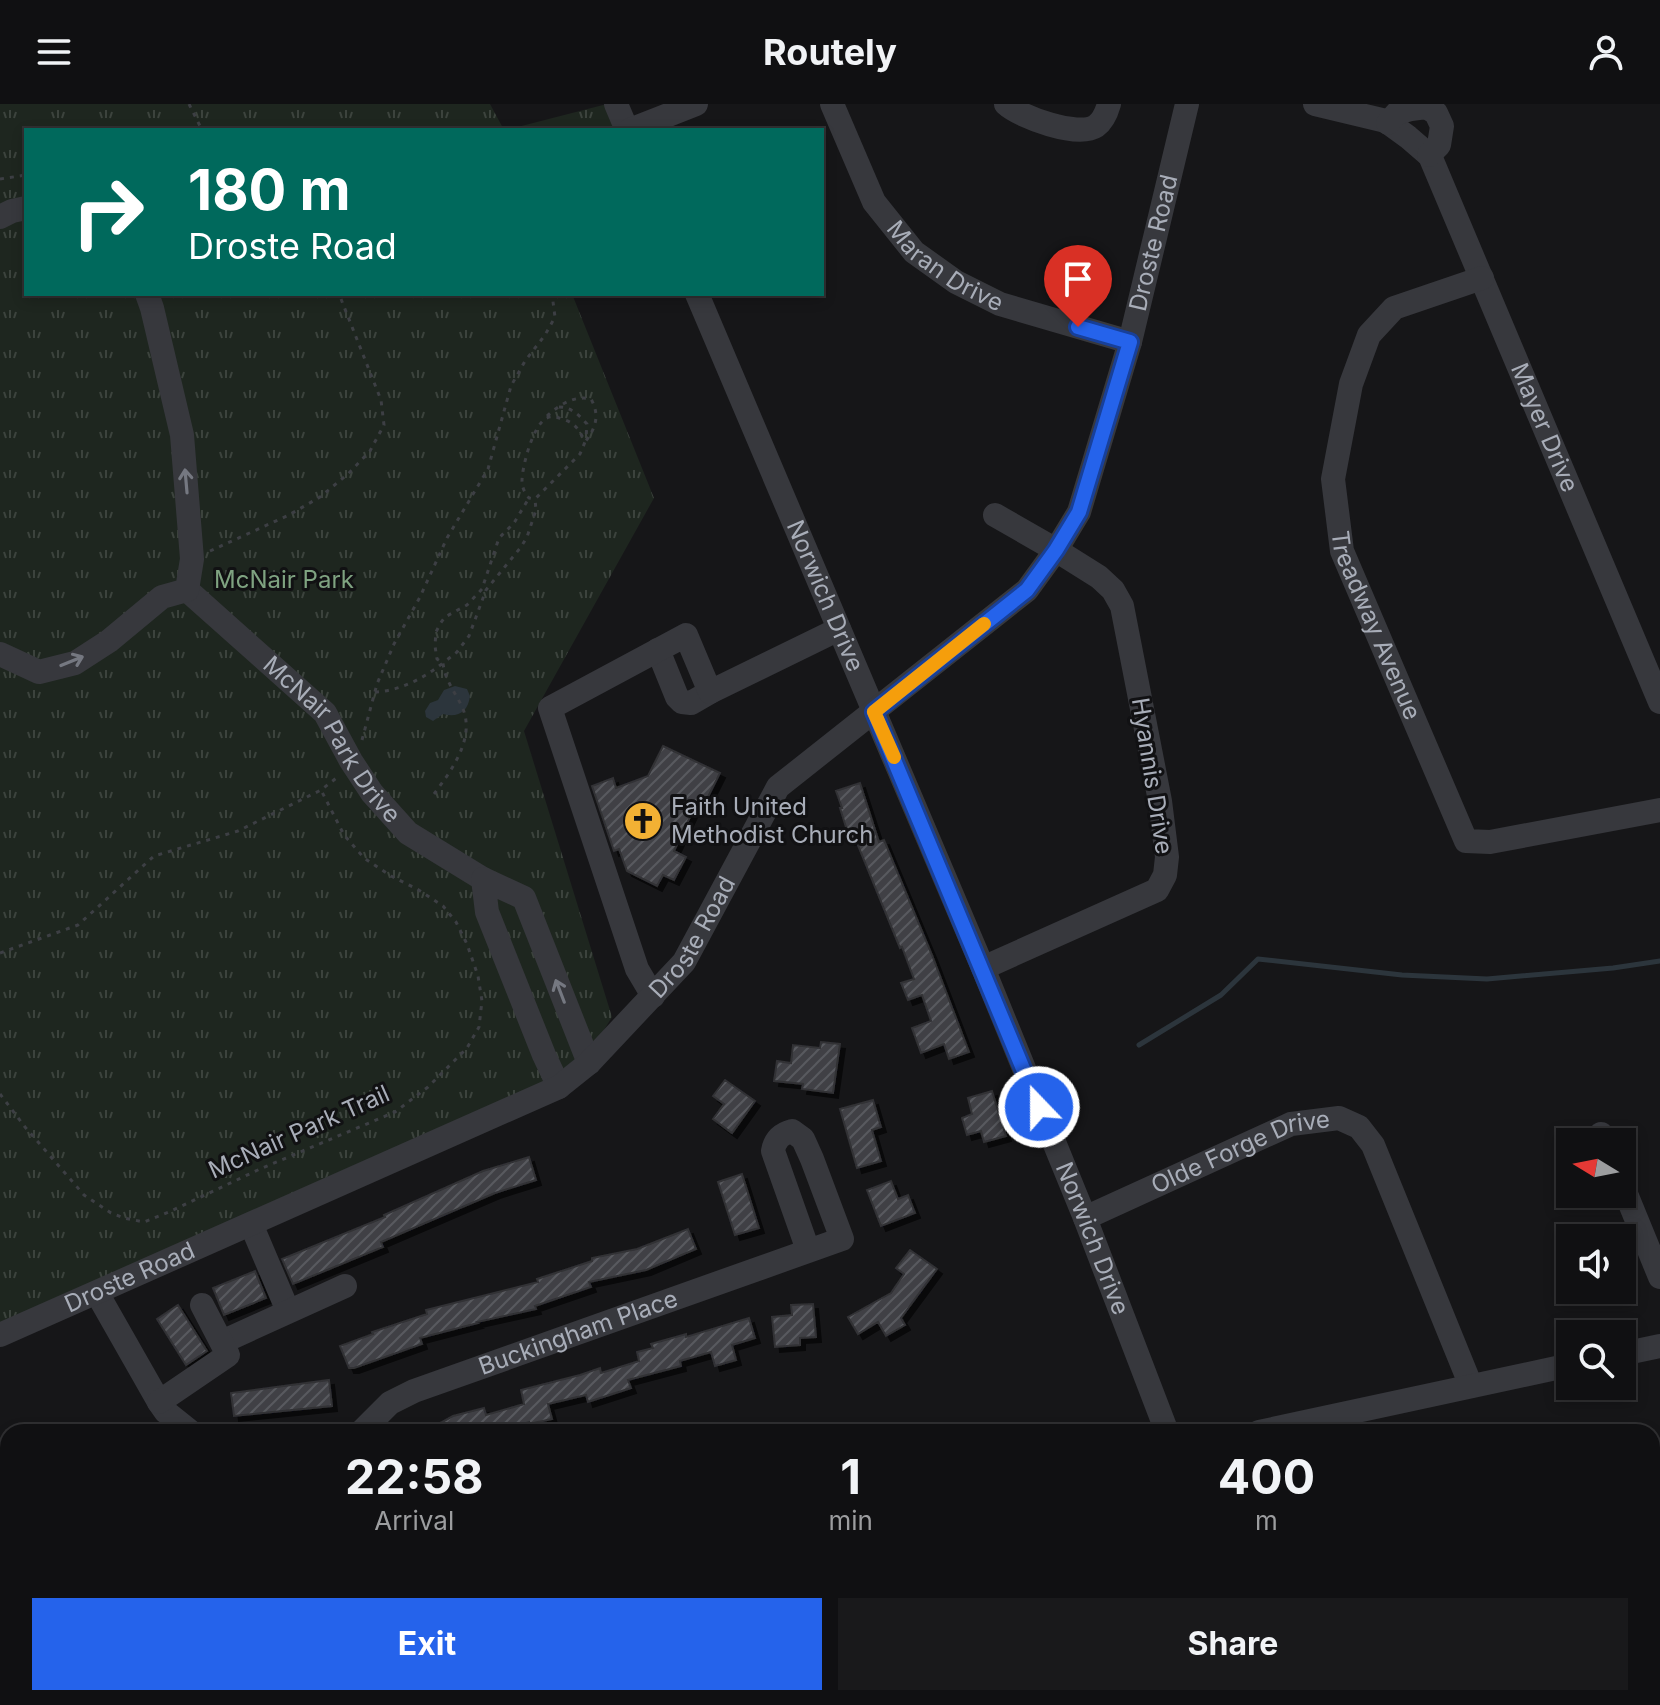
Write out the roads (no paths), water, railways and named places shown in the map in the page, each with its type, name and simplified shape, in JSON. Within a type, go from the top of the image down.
[{"type":"street","points":[[616,104],[627,128]]},
{"type":"street","points":[[633,128],[696,104]]},
{"type":"street","name":"Maran Drive","points":[[832,104],[874,202],[914,252],[956,282],[1000,304],[1130,342]]},
{"type":"street","points":[[1006,104],[1022,115],[1085,130],[1097,125],[1109,104]]},
{"type":"street","name":"Droste Road","points":[[0,1335],[559,1087],[589,1063],[684,962],[778,787],[1027,590],[1056,550],[1079,512],[1130,342],[1187,104]]},
{"type":"street","name":"Mayer Drive","points":[[1315,104],[1388,123],[1429,155],[1660,702]]},
{"type":"street","points":[[1388,123],[1397,113],[1411,109],[1426,107],[1436,113],[1442,126],[1439,145],[1429,155]]},
{"type":"street","points":[[0,217],[24,208]]},
{"type":"street","name":"Treadway Avenue","points":[[1482,278],[1394,308],[1369,335],[1351,384],[1333,479],[1342,551],[1466,841],[1490,842],[1660,810]]},
{"type":"street","points":[[0,654],[39,672],[75,663],[109,641],[162,597],[187,590],[192,559],[182,435],[148,296]]},
{"type":"street","name":"Norwich Drive","points":[[698,296],[983,968],[1085,1218],[1164,1424]]},
{"type":"street","name":"Hyannis Drive","points":[[983,968],[1157,890],[1165,875],[1167,857],[1160,801],[1122,606],[1113,590],[1099,577],[995,515]]},
{"type":"street","name":"McNair Park Drive","points":[[187,590],[325,713],[372,793],[408,833],[483,879],[524,898],[589,1063]]},
{"type":"street","points":[[653,996],[637,969],[550,708],[686,635],[710,692],[839,629]]},
{"type":"street","points":[[483,879],[487,912],[559,1087]]},
{"type":"street","name":"Olde Forge Drive","points":[[1085,1218],[1291,1124],[1339,1118],[1359,1127],[1373,1145],[1471,1386]]},
{"type":"street","points":[[1632,1208],[1660,1277]]},
{"type":"street","points":[[251,1224],[288,1311]]},
{"type":"street","name":"Buckingham Place","points":[[369,1424],[390,1403],[414,1391],[808,1250]]},
{"type":"street","points":[[222,1342],[345,1286]]},
{"type":"street","points":[[97,1293],[159,1402],[181,1424]]},
{"type":"street","points":[[159,1402],[228,1355],[202,1305]]},
{"type":"street","points":[[1636,1351],[1660,1346]]},
{"type":"street","points":[[1296,1424],[1556,1368]]},
{"type":"waterway","points":[[1139,1045],[1221,995],[1258,959],[1402,975],[1487,979],[1660,961]]},
{"type":"place","name":"Faith United Methodist Church","points":[[643,821]]},
{"type":"park label","name":"McNair Park","points":[[284,580]]}]
